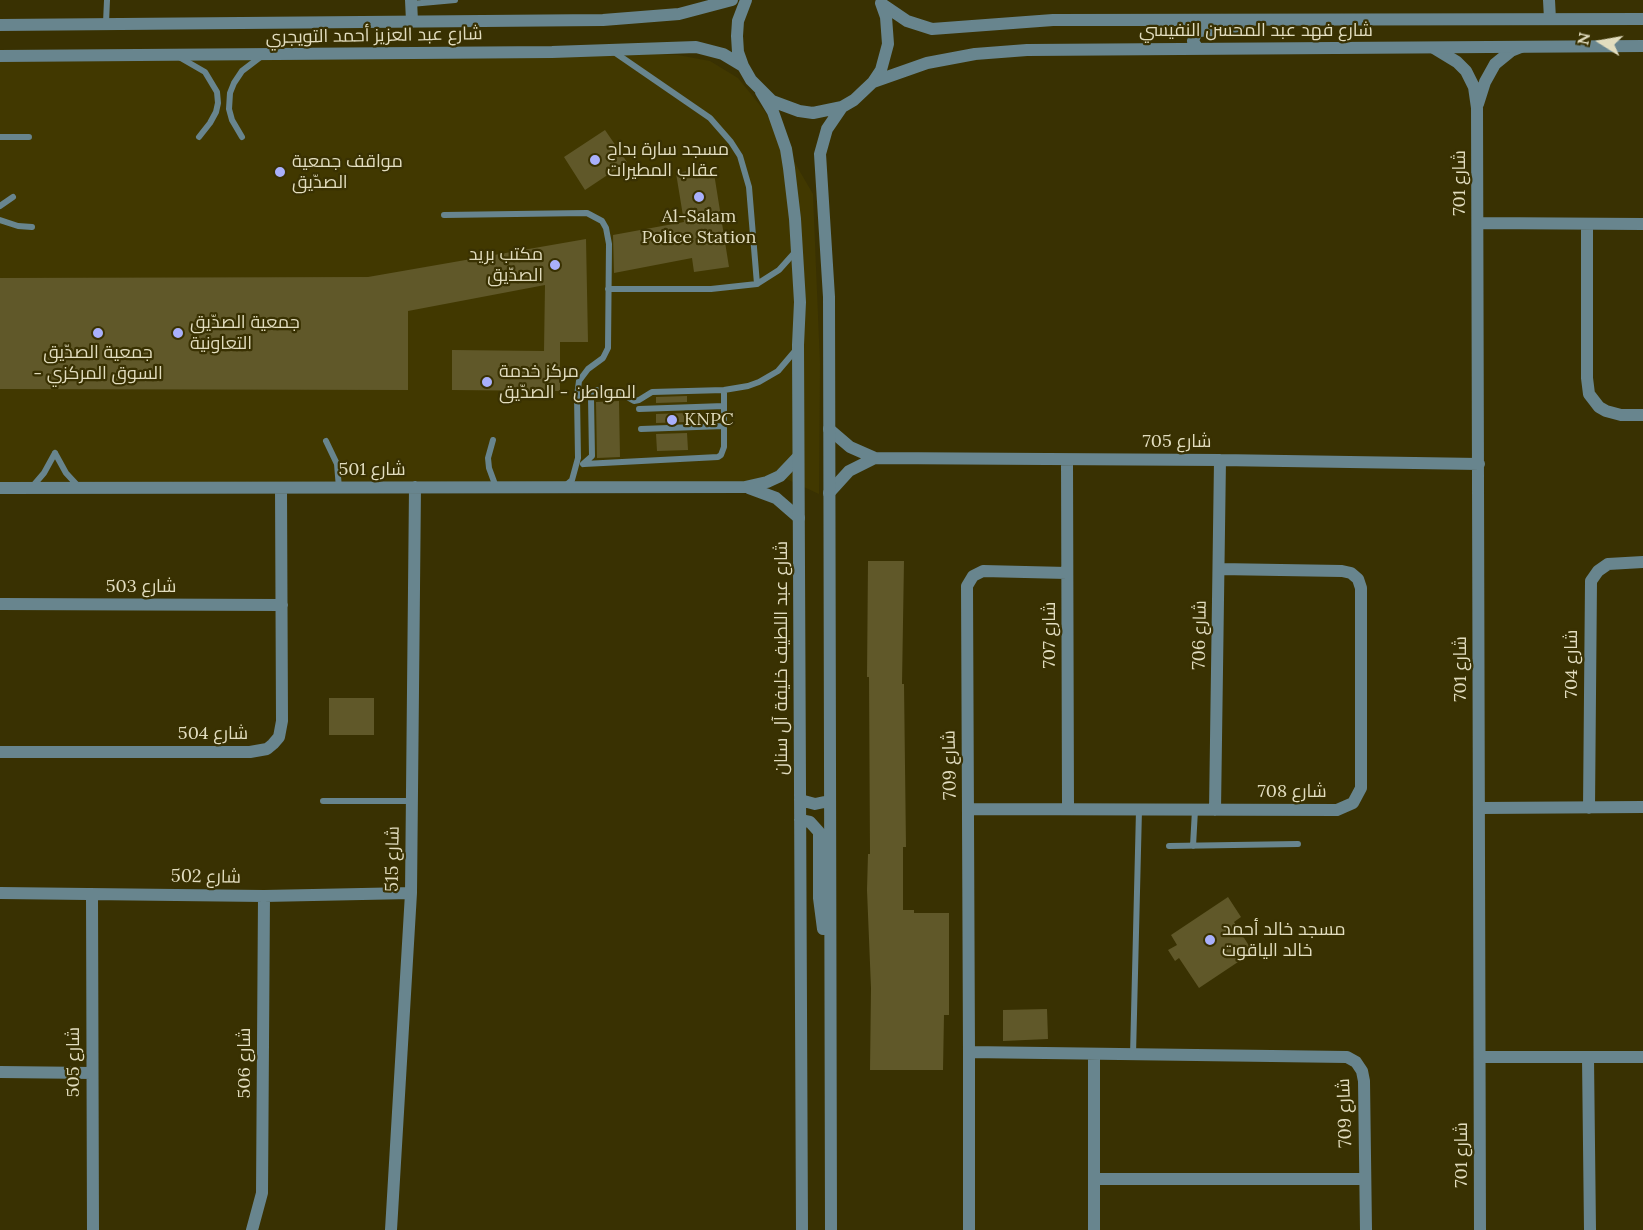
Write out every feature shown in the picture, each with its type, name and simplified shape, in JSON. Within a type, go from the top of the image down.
[{"type":"street","name":"شارع عبد العزيز أحمد التويجري","points":[[0,25],[603,20],[679,14],[732,0]]},
{"type":"street","points":[[743,66],[738,52],[737,36],[738,21],[747,0]]},
{"type":"street","points":[[1549,0],[1550,19]]},
{"type":"street","points":[[411,2],[412,21]]},
{"type":"street","points":[[761,92],[772,101],[799,111],[820,112],[842,107],[854,100],[873,82],[883,64],[888,44],[886,17],[881,2]]},
{"type":"street","name":"شارع فهد عبد المحسن النفيسي","points":[[881,2],[907,21],[932,28],[1053,20],[1643,19]]},
{"type":"street","points":[[1201,49],[1197,48],[1193,41],[1199,31],[1228,29],[1252,21]]},
{"type":"street","name":"شارع فهد عبد المحسن النفيسي","points":[[873,82],[927,63],[1002,51],[1643,46]]},
{"type":"street","name":"شارع عبد العزيز أحمد التويجري","points":[[0,56],[264,55],[696,47],[723,54],[743,66]]},
{"type":"street","name":"شارع 701","points":[[1477,108],[1485,82],[1495,64],[1511,51],[1521,47]]},
{"type":"street","name":"شارع 701","points":[[1434,48],[1457,62],[1466,71],[1474,87],[1477,108],[1480,1230]]},
{"type":"street","name":"شارع عبد اللطيف خليفة آل سنان","points":[[743,66],[773,112],[786,149],[792,187],[800,302],[798,457],[802,1230]]},
{"type":"street","points":[[831,1230],[828,258],[820,154],[827,129],[842,107]]},
{"type":"street","points":[[1478,223],[1643,224]]},
{"type":"street","points":[[1587,224],[1587,378],[1589,394],[1599,407],[1606,411],[1621,415],[1643,415]]},
{"type":"street","name":"شارع 705","points":[[829,429],[850,447],[875,458],[1479,464]]},
{"type":"street","name":"شارع 501","points":[[0,489],[745,487],[767,482],[780,476],[798,457]]},
{"type":"street","name":"شارع 705","points":[[829,493],[849,471],[875,458]]},
{"type":"street","name":"شارع 707","points":[[1067,460],[1068,809]]},
{"type":"street","name":"شارع 706","points":[[1215,810],[1220,460]]},
{"type":"street","name":"شارع 501","points":[[745,487],[776,498],[799,518]]},
{"type":"street","name":"شارع 504","points":[[0,752],[250,752],[267,749],[279,737],[282,721],[281,488]]},
{"type":"street","name":"شارع 515","points":[[391,1230],[411,893],[415,488]]},
{"type":"street","name":"شارع 704","points":[[1589,808],[1591,581],[1598,571],[1608,564],[1643,562]]},
{"type":"street","name":"شارع 708","points":[[968,809],[1343,809],[1356,798],[1361,782],[1361,588],[1359,579],[1351,573],[1342,571],[1219,569]]},
{"type":"street","name":"شارع 709","points":[[969,1230],[966,591],[969,580],[978,572],[1067,573]]},
{"type":"street","name":"شارع 503","points":[[0,604],[282,605]]},
{"type":"street","points":[[800,800],[815,804],[829,801]]},
{"type":"street","points":[[1480,808],[1643,807]]},
{"type":"street","points":[[801,820],[810,822],[819,832],[820,909],[829,947]]},
{"type":"street","name":"شارع 502","points":[[0,894],[264,896],[411,893]]},
{"type":"street","name":"شارع 505","points":[[92,894],[93,1230]]},
{"type":"street","name":"شارع 506","points":[[252,1230],[262,1192],[264,896]]},
{"type":"street","name":"شارع 709","points":[[969,1052],[1347,1057],[1356,1062],[1362,1071],[1364,1081],[1366,1230]]},
{"type":"street","points":[[1094,1055],[1094,1230]]},
{"type":"street","points":[[1480,1056],[1643,1057]]},
{"type":"street","points":[[1588,1058],[1590,1230]]},
{"type":"street","points":[[0,1072],[92,1073]]},
{"type":"street","points":[[1094,1179],[1365,1179]]},
{"type":"lane","points":[[106,23],[107,0]]},
{"type":"lane","points":[[411,2],[455,0]]},
{"type":"lane","points":[[611,50],[710,118],[740,156],[749,186],[757,284]]},
{"type":"lane","points":[[242,136],[232,120],[229,109],[230,93],[243,71],[264,55]]},
{"type":"lane","points":[[176,56],[206,72],[217,92],[216,112],[199,137]]},
{"type":"lane","points":[[0,137],[29,137]]},
{"type":"lane","points":[[0,206],[13,197]]},
{"type":"lane","points":[[444,215],[579,213],[595,216],[602,221],[609,235],[608,348],[603,358],[583,374],[577,388],[578,458],[572,480],[564,487]]},
{"type":"lane","points":[[0,220],[18,226],[32,227]]},
{"type":"lane","points":[[608,289],[711,289],[757,284],[779,270],[797,251]]},
{"type":"lane","points":[[575,470],[591,456],[591,398],[596,390],[620,393],[634,401],[652,392],[724,390],[748,386],[769,377],[786,363],[798,345]]},
{"type":"lane","points":[[583,464],[714,458],[723,451],[724,390]]},
{"type":"lane","points":[[639,410],[724,406]]},
{"type":"lane","points":[[641,429],[724,426]]},
{"type":"lane","points":[[493,440],[488,458],[496,487]]},
{"type":"lane","points":[[326,441],[337,464],[339,488]]},
{"type":"lane","points":[[30,488],[38,482],[55,453],[66,473],[81,488]]},
{"type":"lane","points":[[323,801],[412,801]]},
{"type":"lane","points":[[1133,1055],[1139,810]]},
{"type":"lane","points":[[1193,846],[1195,810]]},
{"type":"lane","points":[[1169,846],[1298,844]]},
{"type":"shaded area","name":"جمعية الصدّيق التعاونية","points":[[610,52],[678,55],[710,61],[738,78],[764,110],[813,194],[820,364],[819,494],[780,476],[767,482],[0,487],[0,56]]},
{"type":"building","name":"مسجد سارة بداح عقاب المطيرات","points":[[605,130],[627,162],[585,190],[564,157]]},
{"type":"building","name":"Al-Salam Police Station","points":[[713,167],[729,267],[694,272],[692,258],[614,273],[613,235],[684,222],[676,173]]},
{"type":"building","name":"جمعية الصدّيق التعاونية","points":[[586,239],[588,342],[560,342],[560,391],[452,390],[452,350],[544,351],[545,285],[408,311],[408,390],[0,389],[0,278],[368,277]]},
{"type":"building","points":[[687,396],[687,402],[656,403],[656,397]]},
{"type":"building","points":[[619,401],[620,457],[597,458],[596,402]]},
{"type":"building","points":[[687,413],[687,422],[656,423],[656,414]]},
{"type":"building","points":[[687,433],[688,450],[657,451],[656,434]]},
{"type":"building","points":[[868,561],[904,561],[902,684],[904,684],[906,847],[903,847],[903,910],[914,910],[914,913],[949,913],[949,1015],[944,1015],[943,1070],[870,1070],[871,988],[867,890],[868,854],[870,854]]},
{"type":"building","points":[[329,698],[374,698],[374,735],[329,735]]},
{"type":"building","name":"مسجد خالد أحمد خالد الياقوت","points":[[1228,897],[1241,917],[1234,922],[1253,952],[1199,988],[1179,958],[1175,961],[1168,950],[1177,945],[1171,935]]},
{"type":"building","points":[[1047,1009],[1048,1039],[1003,1041],[1003,1010]]},
{"type":"place","name":"مسجد سارة بداح عقاب المطيرات","points":[[595,160]]},
{"type":"place","name":"مواقف جمعية الصدّيق","points":[[280,172]]},
{"type":"place","name":"Al-Salam Police Station","points":[[699,197]]},
{"type":"place","name":"مكتب بريد الصدّيق","points":[[555,265]]},
{"type":"place","name":"جمعية الصدّيق - السوق المركزي","points":[[98,333]]},
{"type":"place","name":"جمعية الصدّيق التعاونية","points":[[178,333]]},
{"type":"place","name":"مركز خدمة المواطن - الصدّيق","points":[[487,382]]},
{"type":"place","name":"KNPC","points":[[672,420]]},
{"type":"place","name":"مسجد خالد أحمد خالد الياقوت","points":[[1210,940]]}]
